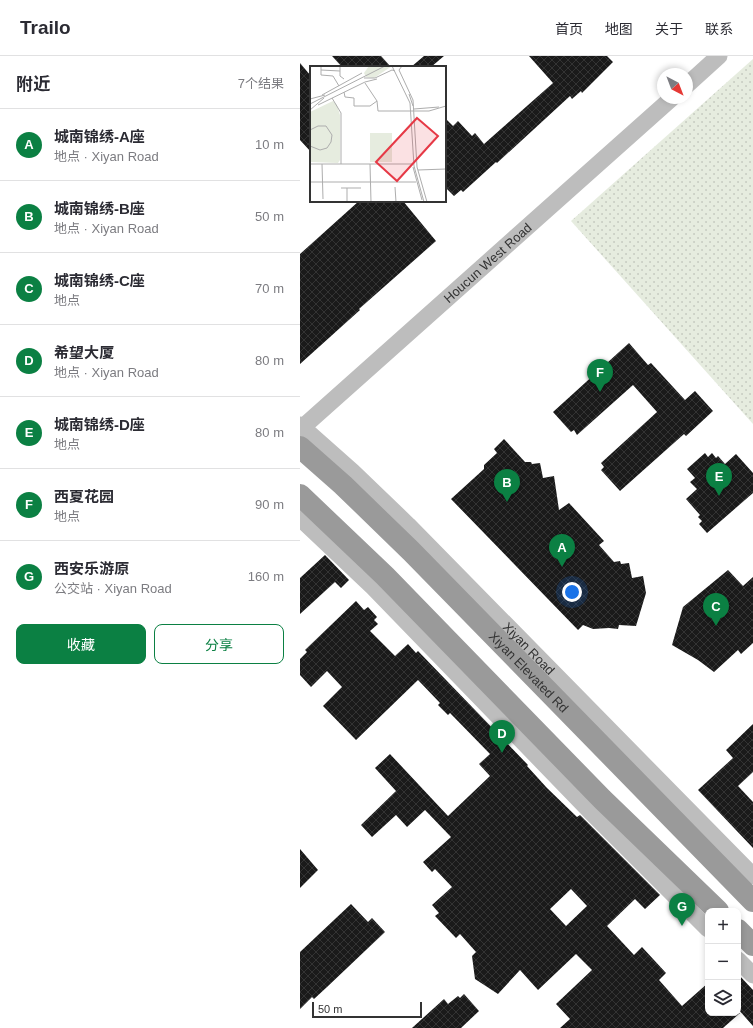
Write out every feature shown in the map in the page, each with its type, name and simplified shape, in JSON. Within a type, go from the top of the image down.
[{"type":"highway","name":"Xiyan Elevated Rd","points":[[301,433],[356,498],[411,551],[753,901]]},
{"type":"highway","points":[[300,495],[381,572],[602,799],[715,908]]},
{"type":"highway","points":[[741,933],[753,944]]},
{"type":"main road","points":[[693,80],[719,56]]},
{"type":"main road","name":"Houcun West Road","points":[[301,433],[665,104]]},
{"type":"main road","name":"Xiyan Road","points":[[301,433],[353,472],[408,525],[753,876]]},
{"type":"main road","points":[[300,518],[368,583],[590,811],[705,926]]},
{"type":"main road","points":[[741,963],[753,975]]},
{"type":"shaded area","points":[[753,59],[753,424],[571,221]]},
{"type":"building","points":[[332,56],[381,56],[390,66],[341,66]]},
{"type":"building","points":[[424,56],[444,56],[432,66],[412,66]]},
{"type":"building","points":[[529,56],[607,56],[613,62],[582,93],[581,91],[572,99],[570,96],[497,163],[496,162],[463,192],[461,190],[454,196],[446,188],[446,119],[453,126],[458,121],[472,136],[475,133],[484,144],[553,83]]},
{"type":"building","points":[[300,63],[310,75],[310,151],[300,140]]},
{"type":"building","points":[[358,202],[404,202],[436,241],[359,309],[360,310],[300,364],[300,254]]},
{"type":"building","points":[[629,343],[648,365],[651,363],[685,400],[695,391],[713,411],[686,436],[684,434],[620,491],[601,470],[604,467],[601,463],[657,412],[633,385],[577,435],[574,430],[571,432],[553,412]]},
{"type":"building","points":[[504,439],[525,462],[531,462],[532,464],[540,463],[543,478],[554,476],[559,510],[569,503],[604,541],[599,545],[614,562],[620,561],[621,564],[629,563],[632,578],[643,576],[646,593],[636,626],[619,625],[618,629],[593,629],[583,625],[578,630],[451,499],[484,469],[484,465],[497,453],[494,449]]},
{"type":"building","points":[[705,453],[708,457],[712,453],[716,458],[718,456],[725,464],[736,454],[753,473],[753,493],[707,533],[699,524],[702,521],[698,517],[700,515],[686,499],[697,489],[690,482],[695,478],[687,469]]},
{"type":"building","points":[[325,555],[349,580],[341,588],[335,582],[300,614],[300,578]]},
{"type":"building","points":[[728,570],[743,586],[753,577],[753,643],[741,654],[738,650],[714,672],[698,660],[672,645],[683,607]]},
{"type":"building","points":[[356,601],[364,610],[368,607],[377,617],[374,620],[378,624],[370,631],[395,656],[408,644],[416,653],[418,651],[528,765],[527,766],[547,788],[577,817],[580,815],[660,895],[645,909],[635,899],[607,926],[634,955],[642,947],[666,973],[659,980],[682,1006],[705,986],[705,1016],[737,1016],[723,1028],[560,1028],[570,1019],[556,1004],[592,970],[576,954],[538,990],[520,970],[498,994],[475,979],[472,956],[476,952],[460,934],[456,938],[435,916],[439,913],[432,905],[452,887],[435,869],[432,872],[423,862],[451,837],[425,810],[407,827],[396,815],[372,837],[361,825],[396,791],[375,768],[390,754],[448,816],[490,776],[479,764],[490,754],[450,713],[448,715],[438,705],[440,703],[418,680],[356,740],[323,706],[342,687],[327,671],[311,687],[300,675],[300,659],[307,652],[305,650]],"holes":[[[571,889],[587,906],[566,926],[550,909]]]},
{"type":"building","points":[[753,724],[753,772],[738,786],[753,802],[753,848],[698,790],[733,758],[726,750]]},
{"type":"building","points":[[300,849],[318,870],[300,888]]},
{"type":"building","points":[[351,904],[368,922],[372,918],[385,932],[314,999],[312,997],[300,1009],[300,952]]},
{"type":"building","points":[[741,977],[753,990],[753,1026],[741,1012]]},
{"type":"building","points":[[464,994],[479,1011],[461,1028],[412,1028],[444,999],[448,1004],[458,996],[460,998]]},
{"type":"place","name":"西夏花园","points":[[600,392]]},
{"type":"place","name":"城南锦绣-D座","points":[[719,496]]},
{"type":"place","name":"城南锦绣-B座","points":[[507,502]]},
{"type":"place","name":"城南锦绣-A座","points":[[562,567]]},
{"type":"place","name":"城南锦绣-C座","points":[[716,626]]},
{"type":"place","name":"希望大厦","points":[[502,753]]},
{"type":"place","name":"西安乐游原","points":[[682,926]]}]
